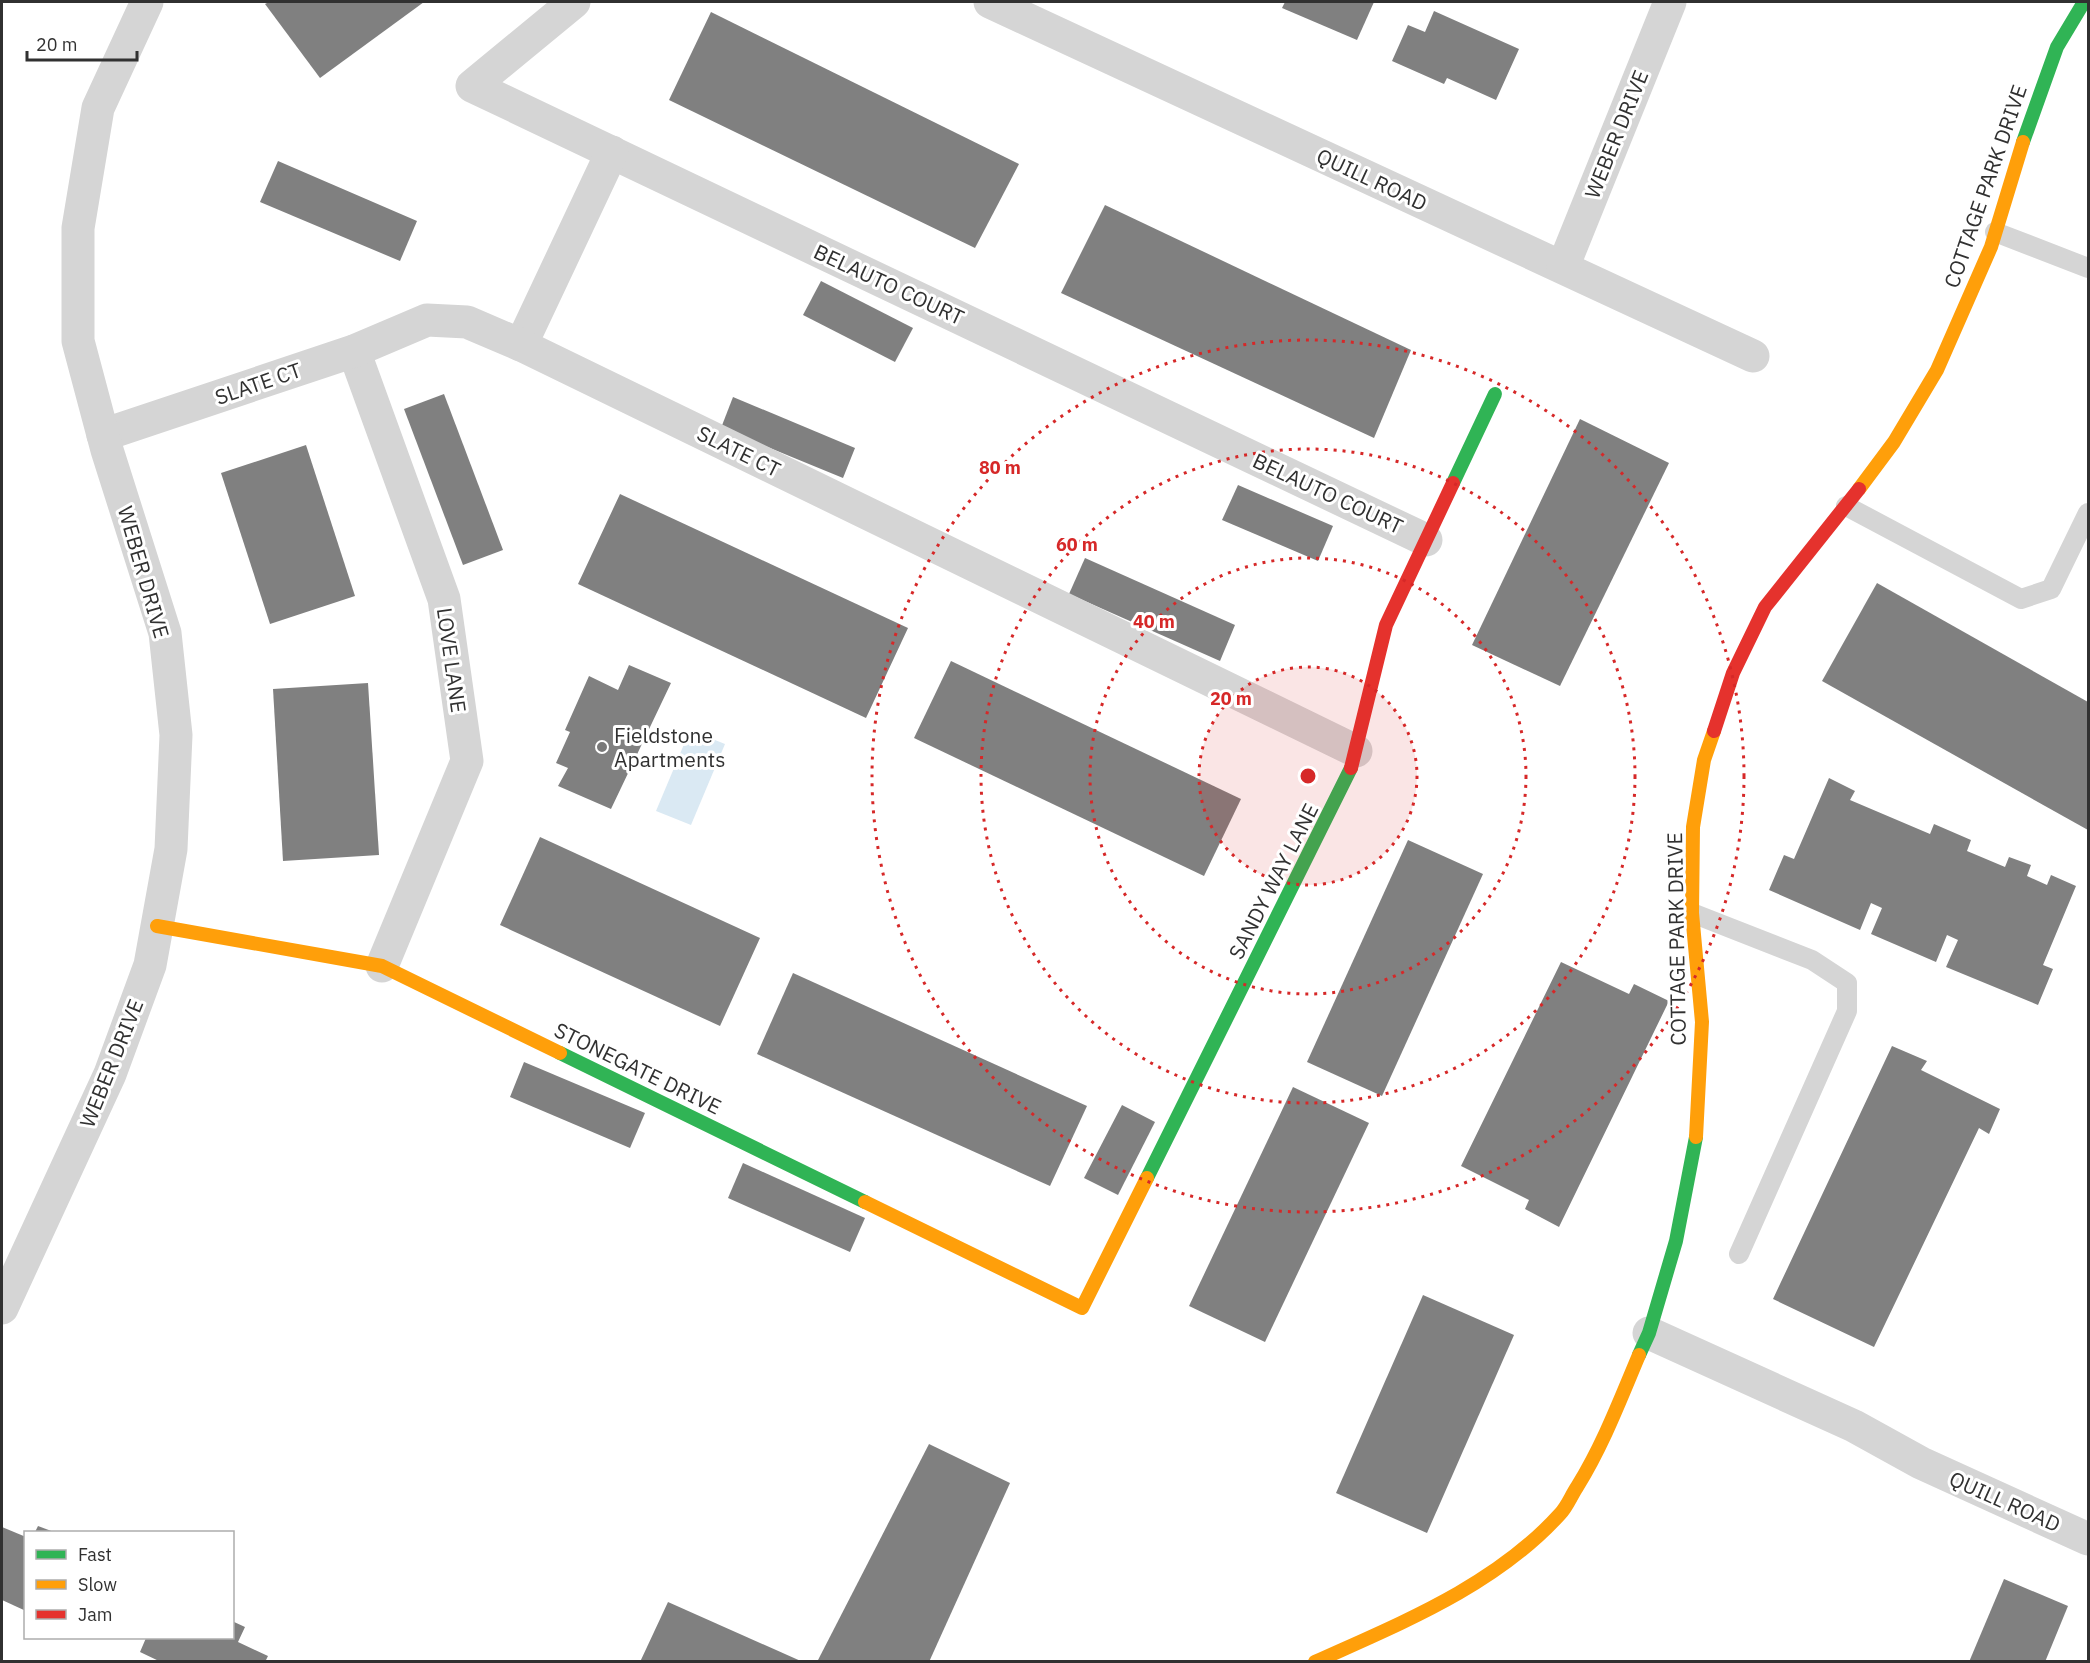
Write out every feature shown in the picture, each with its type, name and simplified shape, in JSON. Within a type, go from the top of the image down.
[{"type":"street","name":"WEBER DRIVE","points":[[4,1297],[110,1074],[150,965],[171,849],[176,735],[165,633],[103,435],[78,340],[78,228],[99,108],[147,2]]},
{"type":"street","name":"BELAUTO COURT","points":[[574,2],[472,86],[1426,540]]},
{"type":"street","name":"QUILL ROAD","points":[[990,2],[1753,356]]},
{"type":"street","name":"WEBER DRIVE","points":[[1563,267],[1670,2]]},
{"type":"street","name":"COTTAGE PARK DRIVE","points":[[1315,1662],[1403,1622],[1468,1588],[1516,1556],[1561,1513],[1596,1456],[1649,1333],[1676,1241],[1695,1148],[1702,1023],[1692,913],[1693,827],[1704,760],[1733,672],[1765,607],[1894,442],[1937,370],[1991,247],[2022,143],[2057,47],[2084,2]]},
{"type":"street","points":[[521,345],[612,152]]},
{"type":"street","name":"SLATE CT","points":[[103,435],[354,351],[427,320],[467,322],[521,345],[1356,751]]},
{"type":"street","name":"LOVE LANE","points":[[354,351],[444,599],[467,761],[382,966]]},
{"type":"street","name":"SANDY WAY LANE","points":[[1082,1308],[1350,774],[1386,625],[1495,394]]},
{"type":"street","name":"STONEGATE DRIVE","points":[[157,926],[382,966],[1082,1308]]},
{"type":"street","name":"QUILL ROAD","points":[[1649,1333],[1854,1426],[1921,1463],[2088,1539]]},
{"type":"lane","points":[[1995,232],[2088,268]]},
{"type":"lane","points":[[1846,506],[2020,599],[2052,590],[2088,513]]},
{"type":"lane","points":[[1692,913],[1812,960],[1847,982],[1847,1011],[1739,1254]]},
{"type":"shaded area","points":[[690,730],[725,744],[691,825],[656,811]]},
{"type":"building","points":[[269,2],[424,2],[320,78],[265,4]]},
{"type":"building","points":[[1285,2],[1374,2],[1357,40],[1282,8]]},
{"type":"building","points":[[1434,11],[1519,49],[1496,100],[1447,78],[1444,84],[1392,61],[1408,25],[1425,32]]},
{"type":"building","points":[[711,12],[1019,164],[975,248],[669,100]]},
{"type":"building","points":[[278,161],[417,221],[400,261],[260,202]]},
{"type":"building","points":[[1105,205],[1411,350],[1374,438],[1061,293]]},
{"type":"building","points":[[821,281],[913,328],[895,362],[803,315]]},
{"type":"building","points":[[444,394],[503,550],[463,565],[404,409]]},
{"type":"building","points":[[733,397],[855,448],[843,478],[721,428]]},
{"type":"building","points":[[1580,419],[1669,463],[1560,686],[1472,645]]},
{"type":"building","points":[[306,445],[355,596],[270,624],[221,473]]},
{"type":"building","points":[[1238,485],[1333,526],[1318,561],[1222,520]]},
{"type":"building","points":[[620,494],[908,628],[866,718],[578,584]]},
{"type":"building","points":[[1085,558],[1235,625],[1220,661],[1069,594]]},
{"type":"building","points":[[1877,583],[2088,702],[2088,830],[1822,681]]},
{"type":"building","points":[[951,661],[1241,799],[1204,876],[914,738]]},
{"type":"building","name":"Fieldstone Apartments","points":[[629,665],[671,683],[611,809],[558,786],[568,768],[556,763],[570,732],[565,730],[589,676],[618,690]]},
{"type":"building","points":[[368,683],[379,855],[283,861],[273,689]]},
{"type":"building","points":[[1829,778],[1855,791],[1850,800],[1930,834],[1934,824],[1971,840],[1967,851],[2005,867],[2009,857],[2031,865],[2027,876],[2047,885],[2051,875],[2076,886],[2043,965],[2053,969],[2038,1005],[1946,967],[1958,940],[1947,935],[1936,962],[1871,934],[1882,908],[1871,903],[1860,930],[1769,890],[1784,855],[1794,859]]},
{"type":"building","points":[[540,837],[760,938],[720,1026],[500,925]]},
{"type":"building","points":[[1408,840],[1483,874],[1382,1096],[1307,1062]]},
{"type":"building","points":[[1561,962],[1629,994],[1634,984],[1669,1001],[1559,1227],[1525,1209],[1529,1200],[1461,1166]]},
{"type":"building","points":[[793,973],[1087,1106],[1050,1186],[757,1054]]},
{"type":"building","points":[[1892,1046],[1927,1061],[1921,1070],[2000,1109],[1989,1134],[1979,1128],[1874,1347],[1773,1299]]},
{"type":"building","points":[[524,1062],[645,1113],[630,1148],[510,1097]]},
{"type":"building","points":[[1293,1087],[1369,1123],[1265,1342],[1189,1306]]},
{"type":"building","points":[[1122,1105],[1155,1122],[1118,1195],[1084,1178]]},
{"type":"building","points":[[743,1163],[865,1218],[850,1252],[728,1198]]},
{"type":"building","points":[[1423,1295],[1514,1335],[1427,1533],[1336,1493]]},
{"type":"building","points":[[929,1444],[1010,1483],[929,1662],[817,1662]]},
{"type":"building","points":[[38,1526],[51,1531],[36,1531]]},
{"type":"building","points":[[2,1527],[24,1536],[24,1610],[2,1600]]},
{"type":"building","points":[[2004,1579],[2068,1606],[2045,1662],[1969,1662]]},
{"type":"building","points":[[668,1602],[803,1662],[640,1662]]},
{"type":"building","points":[[234,1622],[245,1627],[238,1642],[268,1656],[265,1662],[161,1662],[140,1652],[146,1639],[234,1639]]},
{"type":"traffic: fast","points":[[2023,142],[2057,47],[2084,2]]},
{"type":"traffic: fast","points":[[1453,483],[1495,394]]},
{"type":"traffic: fast","points":[[1147,1178],[1351,768]]},
{"type":"traffic: fast","points":[[560,1053],[865,1202]]},
{"type":"traffic: fast","points":[[1639,1355],[1649,1333],[1676,1241],[1696,1137]]},
{"type":"traffic: slow","points":[[1859,489],[1894,442],[1937,370],[1991,247],[2023,142]]},
{"type":"traffic: slow","points":[[1696,1137],[1702,1022],[1692,913],[1693,827],[1704,760],[1714,731]]},
{"type":"traffic: slow","points":[[157,926],[382,966],[560,1053]]},
{"type":"traffic: slow","points":[[865,1202],[1082,1308],[1147,1178]]},
{"type":"traffic: slow","points":[[1315,1662],[1380,1633],[1445,1600],[1477,1582],[1534,1539],[1567,1505],[1611,1422],[1639,1355]]},
{"type":"traffic: jam","points":[[1351,768],[1386,625],[1453,483]]},
{"type":"traffic: jam","points":[[1714,731],[1733,673],[1765,607],[1859,489]]},
{"type":"place","name":"Fieldstone Apartments","points":[[602,747]]}]
